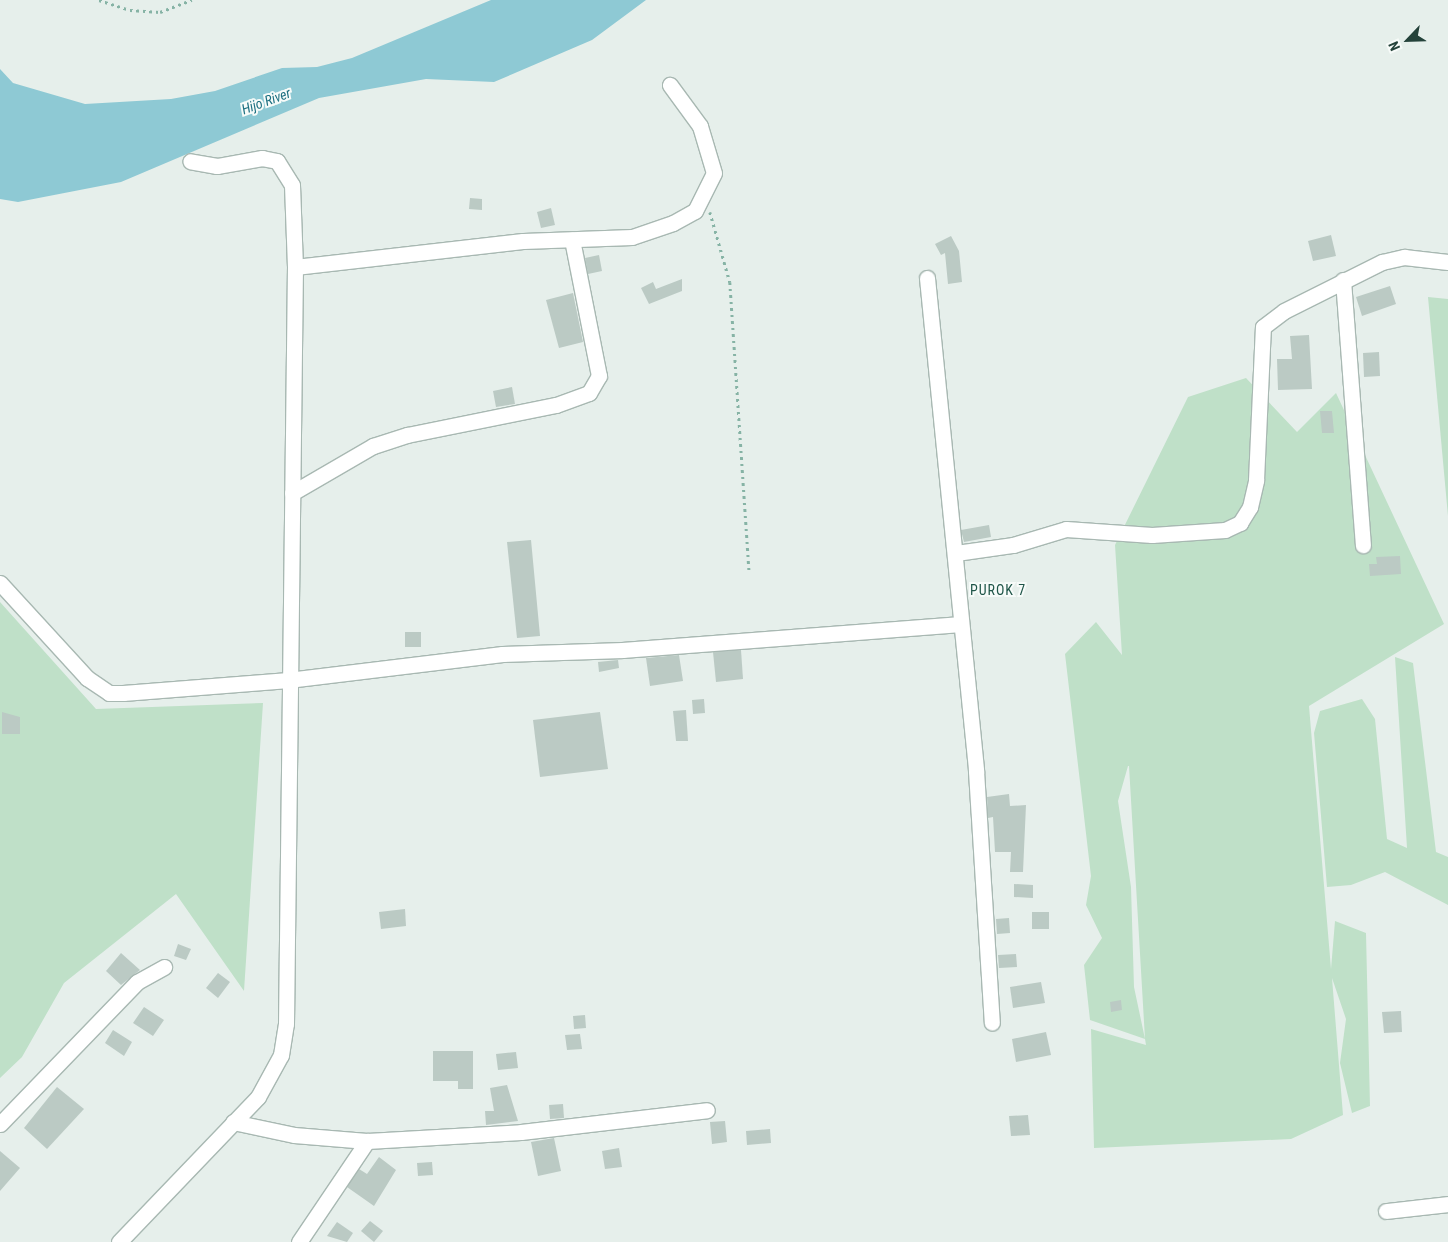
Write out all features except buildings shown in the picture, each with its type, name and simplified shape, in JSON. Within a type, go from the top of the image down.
[{"type":"street","points":[[295,267],[649,234],[695,211],[704,199],[714,173],[709,147],[670,85]]},
{"type":"street","points":[[119,1242],[233,1122],[272,1076],[281,1055],[286,1024],[288,680],[295,267],[292,185],[277,161],[262,158],[217,166],[190,161]]},
{"type":"street","points":[[292,493],[373,446],[407,435],[556,405],[589,394],[599,376],[572,240]]},
{"type":"street","points":[[956,553],[1012,545],[1066,529],[1152,535],[1226,530],[1240,523],[1250,507],[1256,480],[1262,327],[1343,280],[1404,257],[1448,262]]},
{"type":"street","points":[[927,278],[956,553],[960,624],[988,914],[992,1022]]},
{"type":"street","points":[[1343,280],[1363,545]]},
{"type":"street","points":[[0,583],[88,678],[109,692],[288,680],[502,654],[623,650],[960,624]]},
{"type":"street","points":[[0,1124],[136,982],[164,967]]},
{"type":"street","points":[[233,1122],[294,1136],[367,1141],[521,1132],[707,1110]]},
{"type":"street","points":[[299,1242],[367,1141]]},
{"type":"street","points":[[1386,1211],[1448,1204]]},
{"type":"path","points":[[99,0],[130,10],[160,12],[192,0]]},
{"type":"path","points":[[704,199],[730,282],[749,571]]},
{"type":"green space","points":[[1428,297],[1448,299],[1448,516]]},
{"type":"green space","points":[[1246,378],[1297,432],[1336,393],[1444,624],[1309,706],[1331,969],[1335,921],[1366,933],[1370,1106],[1352,1113],[1340,1063],[1346,1019],[1332,978],[1343,1115],[1291,1139],[1094,1148],[1091,1029],[1146,1045],[1145,1039],[1090,1020],[1084,965],[1102,938],[1086,905],[1091,876],[1065,654],[1096,622],[1122,655],[1115,545],[1188,397]],"holes":[[[1128,766],[1145,1039],[1134,987],[1131,887],[1118,801]]]},
{"type":"green space","points":[[0,602],[96,709],[263,703],[244,991],[176,894],[64,983],[22,1057],[0,1078]]},
{"type":"green space","points":[[1395,657],[1413,663],[1436,852],[1448,857],[1448,905],[1385,872],[1351,885],[1327,887],[1314,733],[1320,711],[1362,699],[1375,719],[1387,839],[1407,848]]},
{"type":"water","name":"Hijo River","points":[[491,0],[646,0],[592,40],[494,82],[426,79],[319,98],[121,182],[18,202],[0,199],[0,69],[13,83],[85,104],[171,99],[215,91],[282,68],[317,67],[352,58]]},
{"type":"district","name":"PUROK 7","points":[[998,590]]}]
